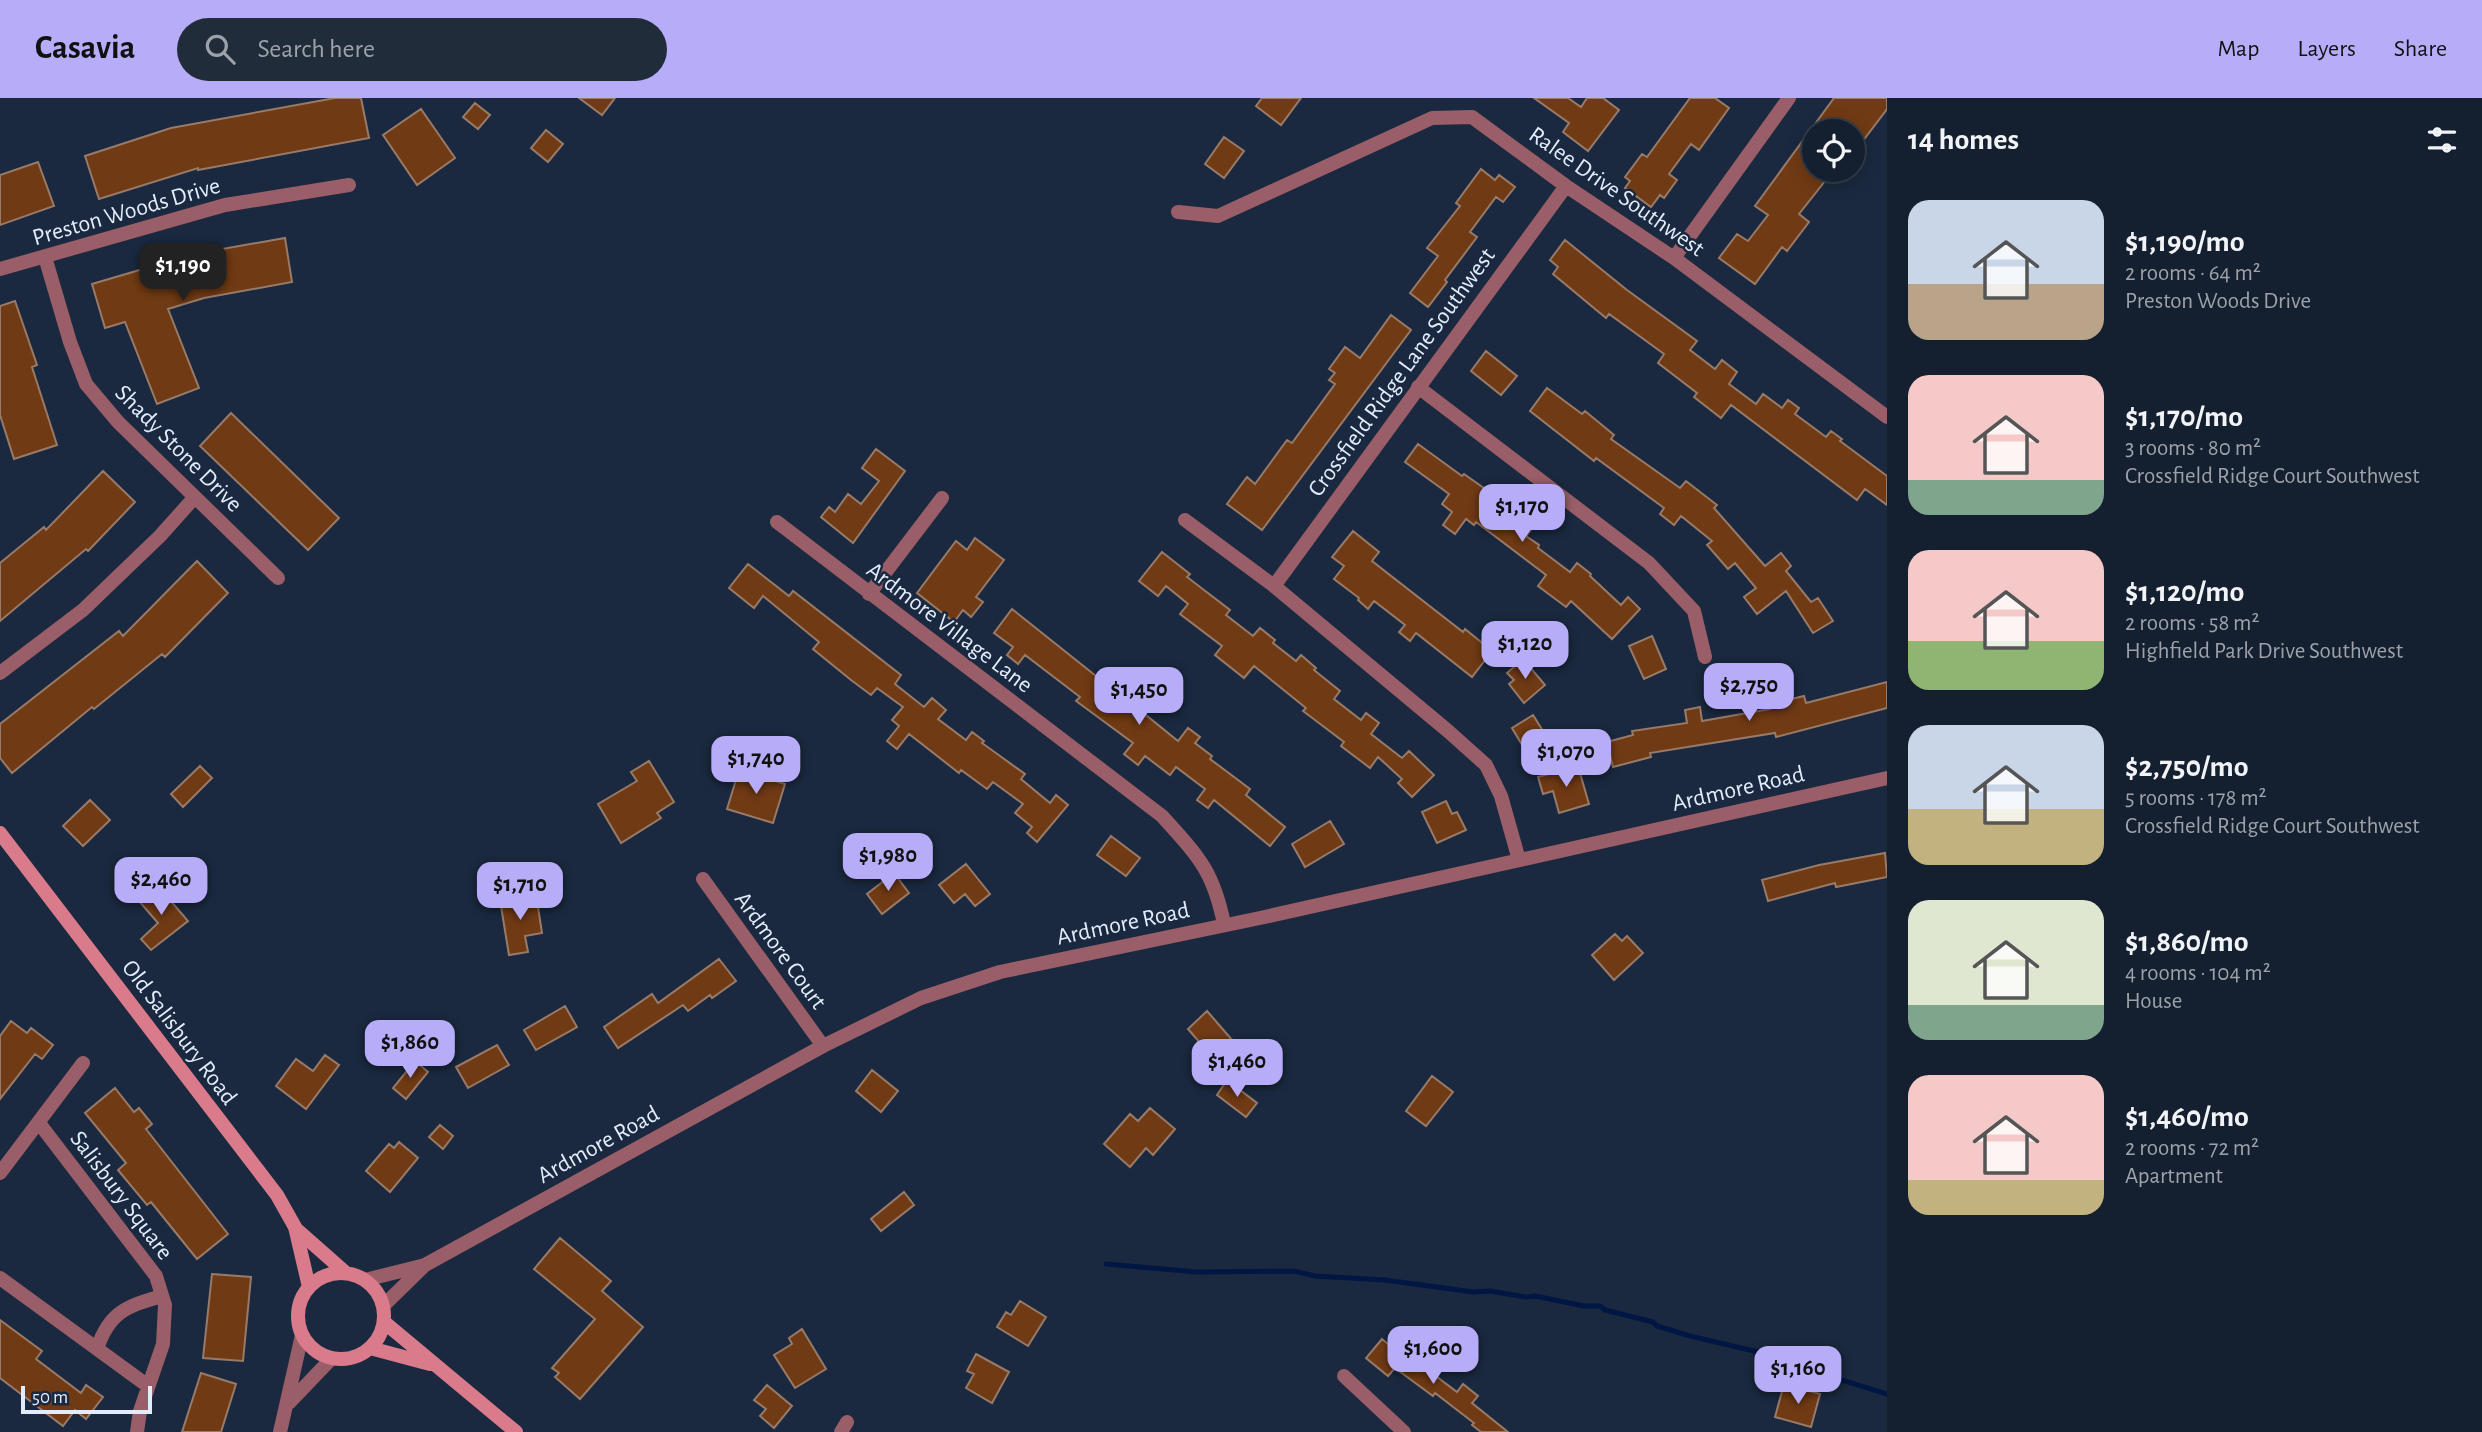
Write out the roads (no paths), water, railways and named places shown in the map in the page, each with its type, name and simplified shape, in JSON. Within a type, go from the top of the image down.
[{"type":"main road","name":"Old Salisbury Road","points":[[0,833],[276,1195],[295,1227],[346,1273],[365,1280]]},
{"type":"main road","name":"Old Salisbury Road","points":[[295,1227],[309,1287]]},
{"type":"main road","points":[[346,1273],[333,1274],[309,1287],[298,1310],[298,1323],[309,1346],[332,1359],[359,1355],[370,1348],[379,1336],[384,1322],[383,1306],[379,1296],[365,1280]]},
{"type":"main road","points":[[384,1322],[516,1432]]},
{"type":"main road","points":[[370,1348],[435,1366]]},
{"type":"street","points":[[1674,258],[1788,98]]},
{"type":"street","name":"Ralee Drive Southwest","points":[[1178,212],[1218,216],[1432,118],[1472,117],[1566,186],[1674,258],[1887,417]]},
{"type":"street","name":"Preston Woods Drive","points":[[0,270],[225,205],[349,185]]},
{"type":"street","name":"Crossfield Ridge Lane Southwest","points":[[1274,586],[1566,186]]},
{"type":"street","name":"Shady Stone Drive","points":[[45,257],[70,342],[86,384],[118,422],[278,578]]},
{"type":"street","points":[[1418,387],[1648,563],[1694,611],[1705,657]]},
{"type":"street","points":[[0,673],[83,610],[160,536],[194,498]]},
{"type":"street","points":[[869,594],[942,498]]},
{"type":"street","points":[[1185,520],[1274,586],[1486,765],[1501,796],[1518,860]]},
{"type":"street","name":"Ardmore Village Lane","points":[[777,522],[1162,816],[1207,869],[1219,897],[1224,924]]},
{"type":"street","name":"Ardmore Road","points":[[365,1280],[425,1265],[823,1046],[921,998],[1000,972],[1887,778]]},
{"type":"street","name":"Ardmore Court","points":[[703,879],[823,1046]]},
{"type":"street","name":"Salisbury Square","points":[[0,1172],[40,1123],[83,1063]]},
{"type":"street","name":"Salisbury Square","points":[[40,1123],[156,1276],[165,1305],[163,1344],[140,1410],[137,1432]]},
{"type":"street","name":"Ardmore Road","points":[[383,1306],[425,1265]]},
{"type":"street","points":[[0,1278],[148,1386]]},
{"type":"street","name":"Salisbury Square","points":[[97,1349],[103,1331],[118,1313],[162,1296]]},
{"type":"street","points":[[280,1432],[302,1335]]},
{"type":"street","points":[[288,1404],[332,1359]]},
{"type":"street","points":[[1344,1376],[1404,1432]]},
{"type":"waterway","points":[[1106,1264],[1197,1272],[1294,1271],[1315,1276],[1385,1280],[1473,1292],[1490,1291],[1535,1296],[1584,1306],[1600,1306],[1605,1310],[1653,1322],[1657,1326],[1690,1336],[1780,1357],[1797,1366],[1887,1394]]}]
